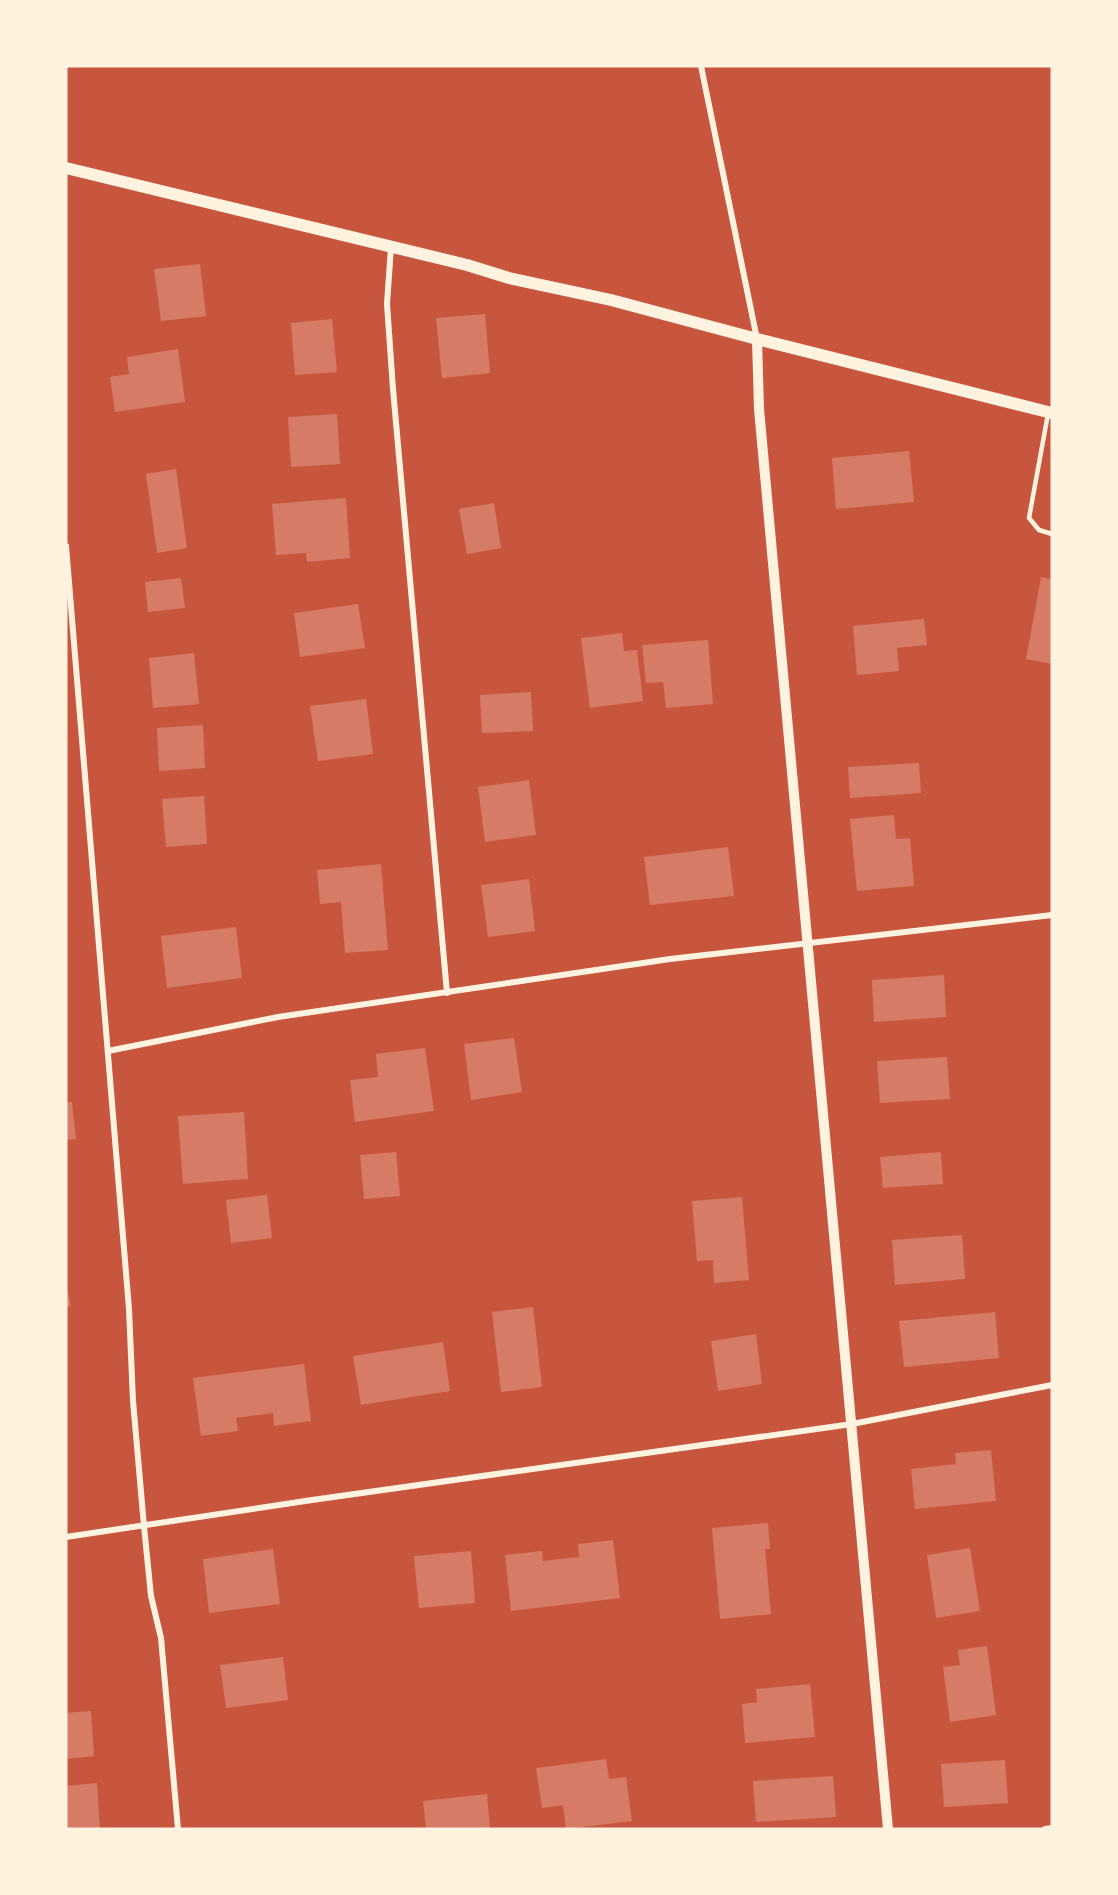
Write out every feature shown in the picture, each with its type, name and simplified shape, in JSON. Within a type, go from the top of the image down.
[{"type":"main road","points":[[66,168],[509,278],[611,300],[1050,412]]},
{"type":"street","points":[[701,66],[757,339],[759,409],[888,1829]]},
{"type":"street","points":[[391,247],[387,304],[393,389],[447,993]]},
{"type":"street","points":[[66,546],[129,1309],[133,1401],[151,1596],[161,1638],[178,1829]]},
{"type":"street","points":[[108,1051],[278,1017],[670,959],[1052,915]]},
{"type":"street","points":[[66,1537],[336,1496],[852,1424],[1052,1385]]},
{"type":"street","points":[[1045,1829],[1052,1828]]},
{"type":"lane","points":[[1050,412],[1029,518],[1039,530],[1052,534]]},
{"type":"building","points":[[200,264],[206,316],[161,321],[154,269]]},
{"type":"building","points":[[485,314],[490,373],[442,378],[436,318]]},
{"type":"building","points":[[332,319],[337,372],[295,375],[291,323]]},
{"type":"building","points":[[178,349],[185,402],[115,412],[110,377],[129,374],[127,357]]},
{"type":"building","points":[[337,414],[340,464],[291,467],[288,417]]},
{"type":"building","points":[[909,451],[914,502],[836,509],[832,458]]},
{"type":"building","points":[[176,469],[187,548],[157,553],[146,474]]},
{"type":"building","points":[[346,498],[350,558],[307,562],[306,553],[276,555],[272,504]]},
{"type":"building","points":[[494,503],[501,548],[467,554],[459,509]]},
{"type":"building","points":[[1041,577],[1052,579],[1052,664],[1026,659]]},
{"type":"building","points":[[181,578],[185,608],[148,612],[145,582]]},
{"type":"building","points":[[358,604],[365,648],[300,657],[294,613]]},
{"type":"building","points":[[924,619],[927,645],[897,648],[899,671],[857,675],[853,626]]},
{"type":"building","points":[[622,633],[624,651],[637,650],[643,701],[590,708],[581,638]]},
{"type":"building","points":[[708,640],[713,704],[666,708],[663,682],[646,683],[642,645]]},
{"type":"building","points":[[194,653],[199,704],[153,708],[149,658]]},
{"type":"building","points":[[531,692],[533,731],[482,733],[480,695]]},
{"type":"building","points":[[366,699],[373,754],[318,761],[310,706]]},
{"type":"building","points":[[203,725],[205,768],[159,771],[157,728]]},
{"type":"building","points":[[919,763],[921,793],[850,798],[848,767]]},
{"type":"building","points":[[529,780],[536,835],[485,842],[478,787]]},
{"type":"building","points":[[204,796],[207,844],[166,847],[162,799]]},
{"type":"building","points":[[894,815],[896,839],[910,838],[914,886],[857,891],[850,819]]},
{"type":"building","points":[[728,847],[734,896],[650,905],[644,857]]},
{"type":"building","points":[[381,864],[388,950],[345,953],[341,902],[320,904],[317,870]]},
{"type":"building","points":[[529,879],[535,931],[488,937],[481,885]]},
{"type":"building","points":[[236,927],[242,978],[167,988],[161,936]]},
{"type":"building","points":[[944,975],[946,1017],[874,1022],[872,980]]},
{"type":"building","points":[[514,1038],[522,1092],[471,1100],[464,1044]]},
{"type":"building","points":[[425,1048],[434,1111],[355,1122],[350,1080],[378,1077],[376,1054]]},
{"type":"building","points":[[947,1057],[950,1099],[880,1103],[877,1061]]},
{"type":"building","points":[[66,1102],[72,1102],[76,1139],[66,1140]]},
{"type":"building","points":[[244,1112],[248,1179],[183,1184],[178,1116]]},
{"type":"building","points":[[396,1152],[400,1196],[364,1199],[360,1155]]},
{"type":"building","points":[[941,1152],[943,1184],[883,1188],[880,1157]]},
{"type":"building","points":[[267,1195],[272,1238],[231,1243],[226,1200]]},
{"type":"building","points":[[742,1197],[749,1280],[714,1283],[713,1260],[697,1261],[692,1201]]},
{"type":"building","points":[[962,1235],[965,1279],[895,1285],[892,1240]]},
{"type":"building","points":[[66,1282],[71,1306],[66,1307]]},
{"type":"building","points":[[533,1307],[542,1387],[501,1392],[492,1312]]},
{"type":"building","points":[[995,1312],[999,1358],[904,1367],[899,1321]]},
{"type":"building","points":[[756,1334],[762,1384],[718,1391],[711,1341]]},
{"type":"building","points":[[443,1342],[450,1391],[361,1405],[353,1356]]},
{"type":"building","points":[[304,1364],[311,1421],[274,1426],[273,1413],[236,1418],[238,1431],[201,1436],[193,1378]]},
{"type":"building","points":[[991,1450],[996,1501],[915,1509],[911,1469],[956,1464],[955,1453]]},
{"type":"building","points":[[768,1523],[770,1549],[765,1549],[771,1614],[720,1619],[712,1528]]},
{"type":"building","points":[[613,1540],[620,1598],[511,1611],[505,1555],[542,1551],[543,1561],[579,1557],[578,1544]]},
{"type":"building","points":[[970,1548],[980,1611],[936,1618],[927,1555]]},
{"type":"building","points":[[273,1549],[280,1604],[209,1613],[203,1559]]},
{"type":"building","points":[[471,1551],[475,1603],[419,1608],[414,1556]]},
{"type":"building","points":[[987,1646],[996,1715],[950,1722],[943,1667],[960,1665],[958,1650]]},
{"type":"building","points":[[283,1657],[288,1700],[226,1708],[220,1665]]},
{"type":"building","points":[[810,1684],[815,1737],[745,1743],[742,1704],[757,1702],[756,1689]]},
{"type":"building","points":[[91,1711],[94,1756],[66,1759],[66,1713]]},
{"type":"building","points":[[606,1759],[609,1779],[626,1777],[632,1821],[566,1829],[563,1805],[542,1808],[536,1768]]},
{"type":"building","points":[[1005,1760],[1008,1803],[944,1807],[941,1764]]},
{"type":"building","points":[[833,1776],[836,1817],[756,1822],[753,1781]]},
{"type":"building","points":[[97,1783],[100,1829],[66,1829],[66,1786]]},
{"type":"building","points":[[487,1794],[490,1829],[426,1829],[423,1801]]}]
